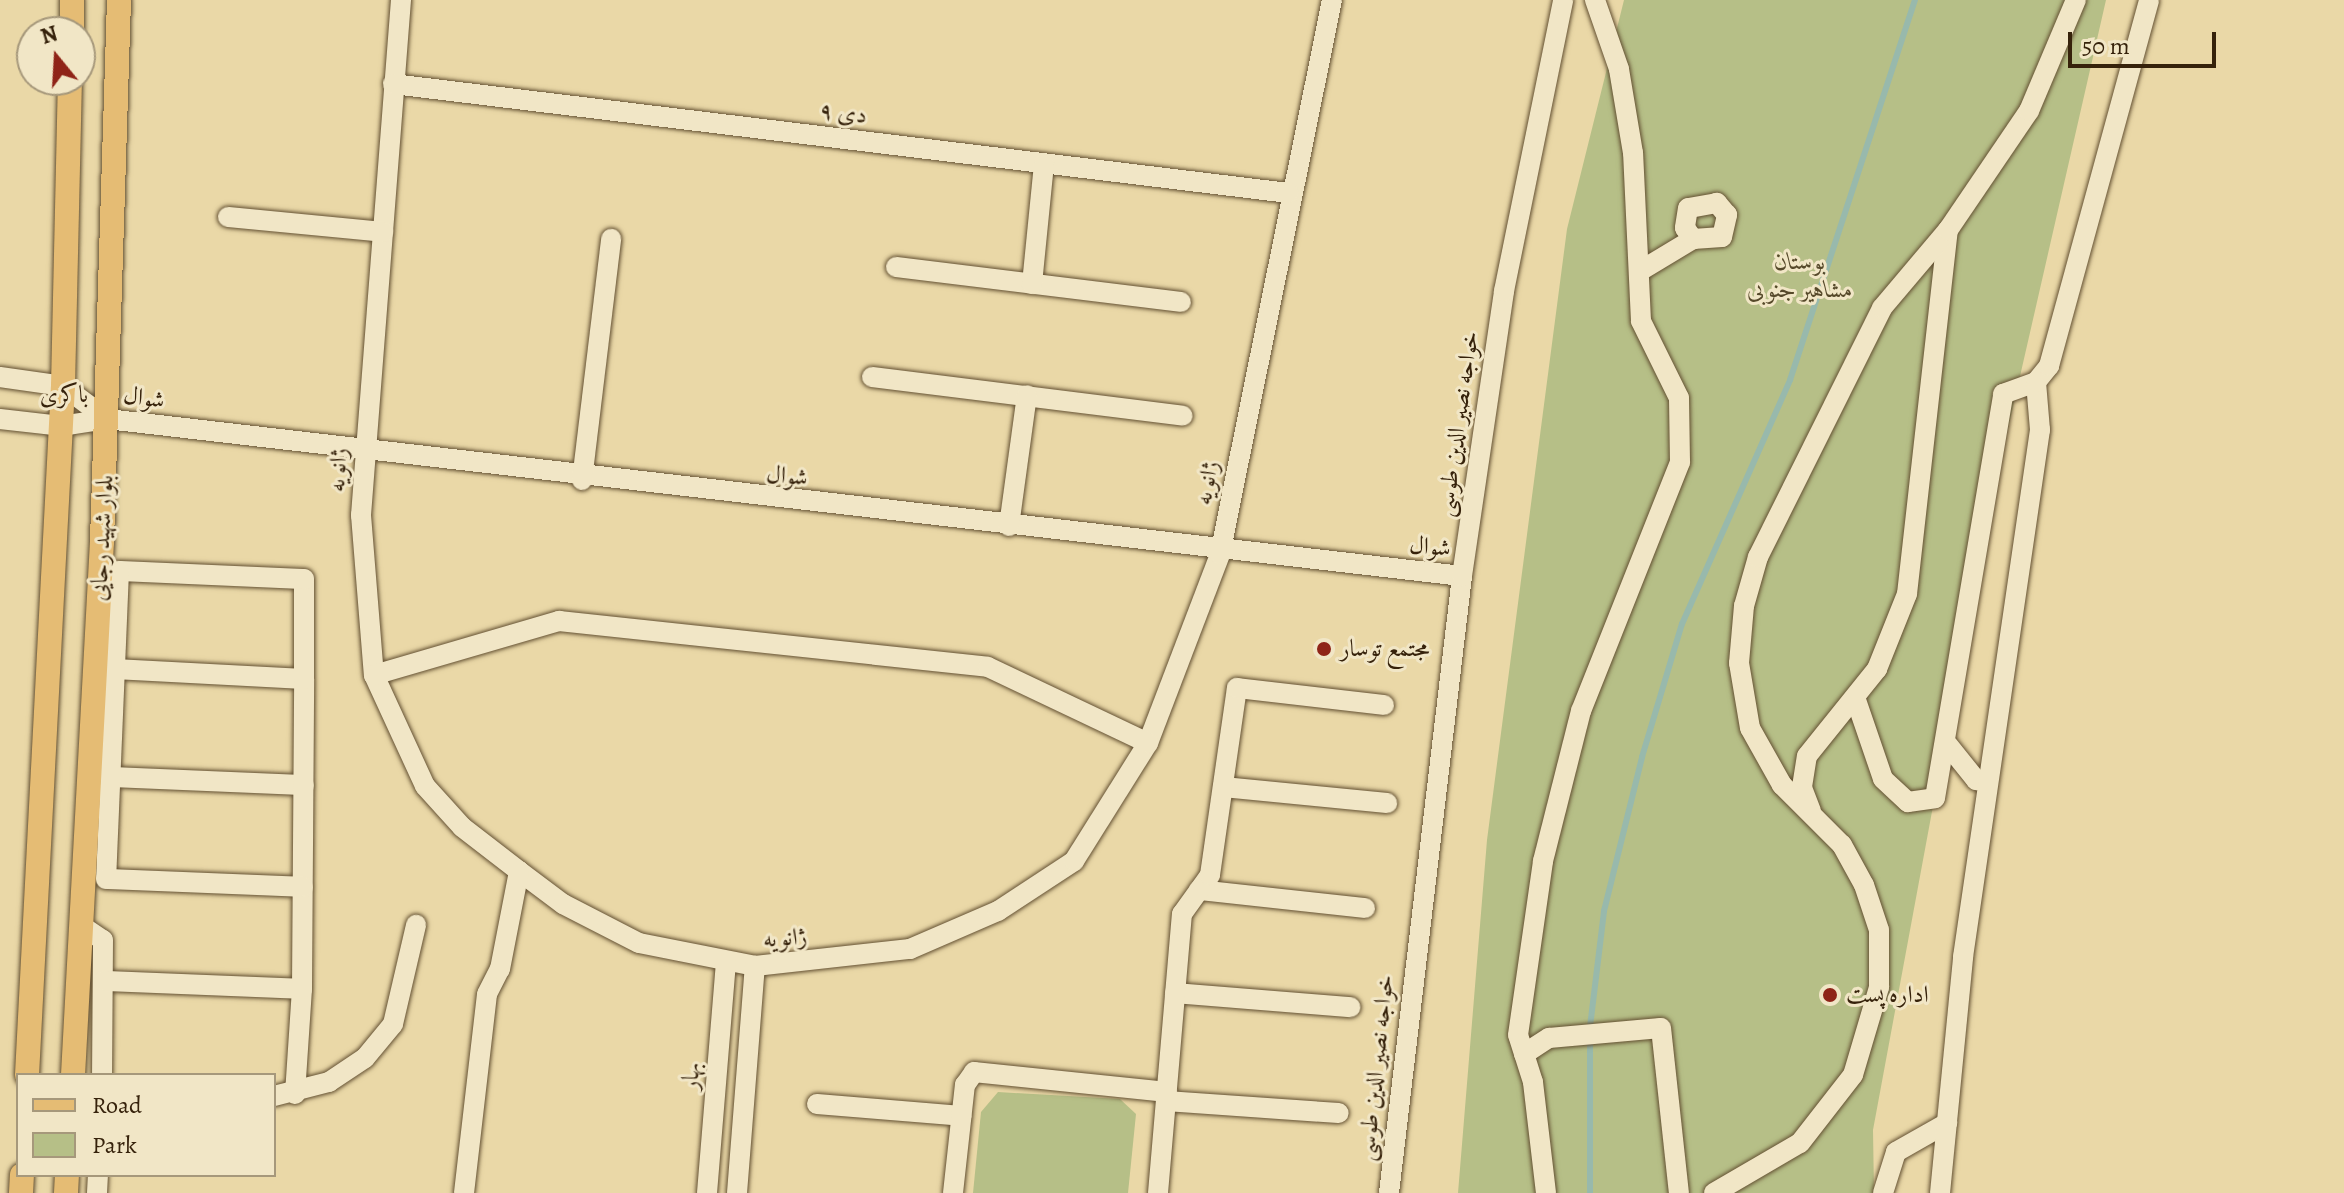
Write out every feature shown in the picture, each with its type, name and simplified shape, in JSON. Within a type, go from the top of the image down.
[{"type":"main road","name":"بلوار شهید رجایی","points":[[73,1073],[107,419],[119,0]]},
{"type":"main road","name":"بلوار شهید رجایی","points":[[27,1073],[63,386],[70,96]]},
{"type":"street","name":"ژانویه","points":[[401,0],[361,515],[374,675],[425,786],[462,827],[519,871],[563,904],[639,943],[726,964],[755,966],[910,949],[998,911],[1074,861],[1148,743],[1220,554],[1288,193],[1332,0]]},
{"type":"street","name":"خواجه نصیر الدین طوسی","points":[[1389,1193],[1462,576],[1504,291],[1563,0]]},
{"type":"street","points":[[1546,1193],[1524,1054],[1518,1035],[1543,861],[1581,711],[1680,462],[1679,398],[1641,321],[1640,271],[1626,111],[1595,0]]},
{"type":"street","points":[[1714,1193],[1800,1143],[1853,1075],[1869,1030],[1879,987],[1879,930],[1842,845],[1782,785],[1750,728],[1739,663],[1744,606],[1758,557],[1882,308],[1948,230],[2029,111],[2076,0]]},
{"type":"street","points":[[1856,700],[1883,779],[1908,802],[1935,798],[1948,745],[2003,394],[2036,382],[2049,366],[2149,0]]},
{"type":"street","name":"۹ دی","points":[[393,84],[1288,193]]},
{"type":"street","points":[[1032,284],[1044,164]]},
{"type":"street","points":[[228,217],[383,232]]},
{"type":"street","points":[[1812,815],[1802,787],[1807,756],[1856,700],[1877,669],[1907,594],[1948,230]]},
{"type":"street","points":[[582,480],[611,239]]},
{"type":"street","points":[[1640,271],[1693,239]]},
{"type":"street","points":[[896,267],[1181,302]]},
{"type":"street","name":"باکری","points":[[0,377],[63,386],[107,419]]},
{"type":"street","points":[[872,377],[1183,416]]},
{"type":"street","points":[[1940,1193],[1988,781],[2040,430],[2036,382]]},
{"type":"street","points":[[1009,526],[1027,395]]},
{"type":"street","name":"باکری","points":[[0,419],[61,426],[107,419]]},
{"type":"street","name":"شوال","points":[[107,419],[582,480],[1009,526],[1220,554],[1462,576]]},
{"type":"street","points":[[295,1094],[302,989],[303,887],[304,785],[304,579],[119,571],[106,879],[303,887]]},
{"type":"street","points":[[374,675],[559,621],[988,667],[1148,743]]},
{"type":"street","points":[[115,669],[304,679]]},
{"type":"street","points":[[1158,1193],[1182,914],[1210,875],[1237,688],[1384,705]]},
{"type":"street","points":[[1948,745],[1976,780],[1988,781]]},
{"type":"street","points":[[110,777],[304,785]]},
{"type":"street","points":[[1223,787],[1387,803]]},
{"type":"street","points":[[464,1193],[487,994],[500,969],[519,871]]},
{"type":"street","points":[[1199,890],[1365,908]]},
{"type":"street","points":[[276,1096],[295,1094],[365,1058],[393,1024],[416,925]]},
{"type":"street","points":[[82,926],[103,940],[102,1073]]},
{"type":"street","name":"بهار","points":[[707,1193],[726,964]]},
{"type":"street","points":[[737,1193],[755,966]]},
{"type":"street","points":[[104,981],[302,989]]},
{"type":"street","points":[[1175,993],[1350,1007]]},
{"type":"street","points":[[1524,1054],[1549,1038],[1613,1037],[1661,1028],[1679,1193]]},
{"type":"street","points":[[953,1193],[962,1116],[974,1072],[1166,1097],[1339,1113]]},
{"type":"street","points":[[817,1104],[962,1116]]},
{"type":"street","points":[[1883,1193],[1896,1152],[1947,1123]]},
{"type":"green space","name":"بوستان مشاهیر جنوبی","points":[[1624,0],[2106,0],[1981,547],[1873,1130],[1874,1193],[1458,1193],[1487,840],[1567,229]]},
{"type":"green space","points":[[998,1092],[1120,1099],[1136,1114],[1128,1193],[973,1193],[981,1112]]},
{"type":"waterway","points":[[1590,1193],[1590,1027],[1604,911],[1642,757],[1682,624],[1790,380],[1915,0]]},
{"type":"place","name":"مجتمع توسار","points":[[1324,649]]},
{"type":"place","name":"اداره پست","points":[[1830,995]]}]
